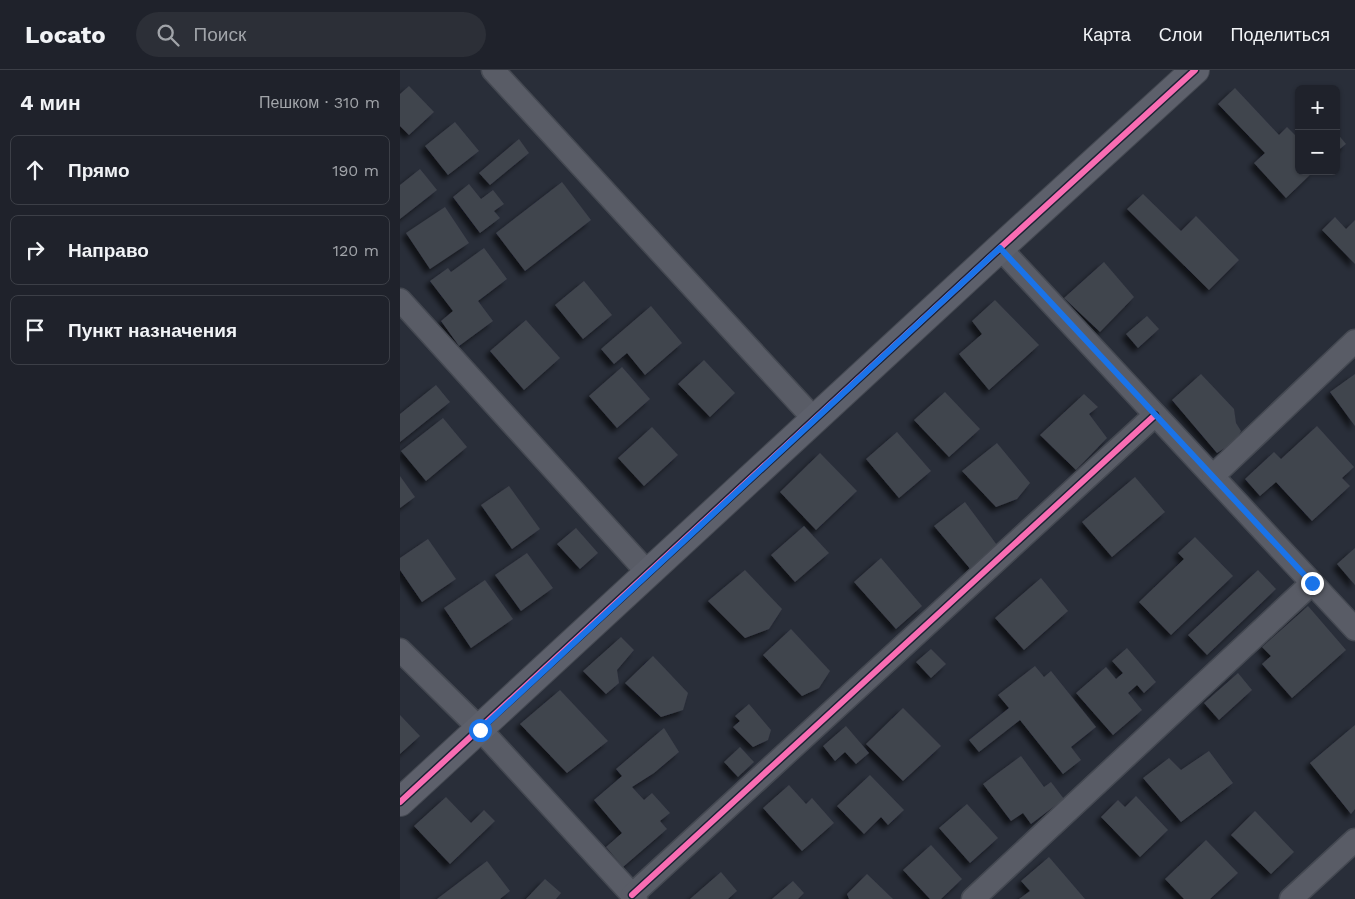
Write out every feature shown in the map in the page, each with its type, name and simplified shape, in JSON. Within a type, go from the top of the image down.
[{"type":"street","points":[[493,70],[815,420]]},
{"type":"street","points":[[400,802],[1000,248],[1196,70]]},
{"type":"street","points":[[1000,248],[1355,629]]},
{"type":"street","points":[[400,300],[648,573]]},
{"type":"street","points":[[1213,476],[1355,341]]},
{"type":"street","points":[[400,650],[480,730],[634,897],[1155,415]]},
{"type":"street","points":[[973,899],[1312,583]]},
{"type":"street","points":[[1291,899],[1355,840]]},
{"type":"building","points":[[409,86],[434,112],[409,135],[400,126],[400,94]]},
{"type":"building","points":[[1235,88],[1279,135],[1287,127],[1295,135],[1295,175],[1310,175],[1286,198],[1254,163],[1265,153],[1218,104]]},
{"type":"building","points":[[455,122],[479,151],[448,175],[425,146]]},
{"type":"building","points":[[1340,137],[1346,144],[1340,149]]},
{"type":"building","points":[[519,139],[529,153],[490,185],[479,173]]},
{"type":"building","points":[[420,169],[437,190],[400,219],[400,185]]},
{"type":"building","points":[[562,182],[591,220],[525,271],[496,233]]},
{"type":"building","points":[[469,184],[481,199],[493,190],[504,204],[494,211],[500,218],[480,233],[453,197]]},
{"type":"building","points":[[1143,194],[1181,231],[1196,216],[1239,260],[1209,290],[1127,209]]},
{"type":"building","points":[[445,207],[469,243],[430,269],[406,233]]},
{"type":"building","points":[[1335,217],[1346,229],[1355,220],[1355,264],[1322,230]]},
{"type":"building","points":[[484,248],[507,279],[478,301],[493,321],[459,346],[441,321],[453,311],[430,281],[448,268],[451,272]]},
{"type":"building","points":[[1104,262],[1134,297],[1100,332],[1064,298]]},
{"type":"building","points":[[584,281],[612,315],[583,339],[555,305]]},
{"type":"building","points":[[995,300],[1039,345],[989,390],[959,354],[982,334],[972,321]]},
{"type":"building","points":[[651,306],[682,343],[645,375],[627,353],[614,364],[601,349]]},
{"type":"building","points":[[1147,316],[1159,329],[1138,348],[1126,334]]},
{"type":"building","points":[[526,320],[560,358],[524,390],[490,351]]},
{"type":"building","points":[[704,360],[735,393],[710,417],[678,384]]},
{"type":"building","points":[[622,367],[650,399],[617,428],[589,396]]},
{"type":"building","points":[[1201,374],[1234,409],[1236,423],[1241,431],[1236,441],[1217,453],[1172,400]]},
{"type":"building","points":[[1355,374],[1355,426],[1330,392]]},
{"type":"building","points":[[436,385],[450,402],[400,442],[400,414]]},
{"type":"building","points":[[945,392],[980,429],[949,457],[914,420]]},
{"type":"building","points":[[1084,394],[1098,407],[1089,414],[1107,438],[1076,470],[1040,435]]},
{"type":"building","points":[[443,418],[467,447],[426,481],[401,451]]},
{"type":"building","points":[[1317,426],[1354,467],[1342,478],[1350,486],[1312,521],[1276,482],[1260,496],[1245,479],[1274,452],[1281,459]]},
{"type":"building","points":[[652,427],[678,455],[644,486],[618,458]]},
{"type":"building","points":[[897,432],[931,471],[899,498],[866,459]]},
{"type":"building","points":[[997,443],[1030,483],[1017,499],[996,507],[962,471]]},
{"type":"building","points":[[820,453],[857,491],[816,530],[780,492]]},
{"type":"building","points":[[400,476],[415,497],[400,508]]},
{"type":"building","points":[[1135,477],[1165,512],[1112,557],[1082,522]]},
{"type":"building","points":[[509,486],[540,529],[512,549],[481,505]]},
{"type":"building","points":[[965,502],[997,545],[972,571],[934,526]]},
{"type":"building","points":[[804,526],[829,553],[795,582],[771,555]]},
{"type":"building","points":[[576,528],[598,553],[580,569],[557,544]]},
{"type":"building","points":[[1195,537],[1233,576],[1171,635],[1139,602],[1184,559],[1178,553]]},
{"type":"building","points":[[428,539],[456,579],[422,602],[400,570],[400,558]]},
{"type":"building","points":[[1355,548],[1355,585],[1337,564]]},
{"type":"building","points":[[527,553],[553,588],[521,611],[495,575]]},
{"type":"building","points":[[881,558],[922,606],[896,629],[854,582]]},
{"type":"building","points":[[745,570],[782,609],[769,629],[745,638],[708,601]]},
{"type":"building","points":[[1258,570],[1276,589],[1207,655],[1188,635]]},
{"type":"building","points":[[1041,578],[1068,611],[1024,650],[995,618]]},
{"type":"building","points":[[485,580],[513,619],[471,648],[444,608]]},
{"type":"building","points":[[1308,606],[1346,650],[1292,698],[1262,664],[1271,656],[1262,647]]},
{"type":"building","points":[[791,629],[830,671],[819,688],[802,696],[763,655]]},
{"type":"building","points":[[621,637],[634,650],[617,670],[619,683],[606,694],[583,671]]},
{"type":"building","points":[[1127,648],[1156,682],[1144,693],[1137,685],[1128,693],[1142,710],[1113,735],[1076,693],[1106,667],[1116,679],[1123,673],[1112,661]]},
{"type":"building","points":[[931,649],[946,664],[931,678],[916,662]]},
{"type":"building","points":[[653,656],[688,693],[683,710],[661,717],[625,683]]},
{"type":"building","points":[[1035,666],[1044,677],[1051,671],[1096,727],[1071,747],[1081,760],[1063,774],[1020,720],[979,752],[969,740],[1009,708],[998,695]]},
{"type":"building","points":[[1238,673],[1252,690],[1219,720],[1204,703]]},
{"type":"building","points":[[560,690],[608,741],[567,773],[520,724]]},
{"type":"building","points":[[749,704],[771,730],[768,740],[753,747],[733,727],[740,721],[735,716]]},
{"type":"building","points":[[903,708],[941,746],[903,781],[866,744]]},
{"type":"building","points":[[400,715],[420,736],[400,754]]},
{"type":"building","points":[[1355,725],[1355,809],[1351,814],[1310,763]]},
{"type":"building","points":[[846,726],[869,753],[856,764],[845,752],[835,761],[823,746]]},
{"type":"building","points":[[664,728],[679,752],[654,773],[632,787],[644,800],[652,793],[670,813],[660,821],[667,829],[623,867],[606,847],[622,833],[594,800],[622,776],[616,769]]},
{"type":"building","points":[[740,747],[754,762],[738,777],[724,762]]},
{"type":"building","points":[[1209,751],[1233,783],[1181,822],[1143,778],[1169,758],[1181,770]]},
{"type":"building","points":[[1021,756],[1044,787],[1051,782],[1064,799],[1031,824],[1023,813],[1011,821],[983,784]]},
{"type":"building","points":[[870,775],[904,810],[888,825],[881,817],[864,834],[837,806]]},
{"type":"building","points":[[789,785],[806,804],[812,798],[834,823],[802,851],[763,808]]},
{"type":"building","points":[[1136,796],[1168,830],[1140,857],[1101,817],[1118,800],[1125,807]]},
{"type":"building","points":[[446,797],[471,823],[484,810],[495,821],[450,864],[414,826]]},
{"type":"building","points":[[967,804],[998,838],[970,863],[939,828]]},
{"type":"building","points":[[1255,811],[1294,852],[1271,874],[1231,835]]},
{"type":"building","points":[[1206,840],[1238,873],[1210,899],[1184,899],[1165,879]]},
{"type":"building","points":[[931,845],[962,879],[941,899],[930,899],[903,870]]},
{"type":"building","points":[[1049,857],[1085,899],[1019,899],[1030,891],[1021,881]]},
{"type":"building","points":[[487,861],[510,891],[500,899],[437,899]]},
{"type":"building","points":[[721,872],[737,891],[728,899],[690,899]]},
{"type":"building","points":[[867,874],[893,899],[849,899],[847,894]]},
{"type":"building","points":[[545,879],[561,893],[556,899],[526,899]]},
{"type":"building","points":[[793,881],[804,893],[798,899],[772,899]]},
{"type":"cycle path","points":[[400,802],[1195,70]]},
{"type":"cycle path","points":[[632,895],[1155,415]]},
{"type":"route","points":[[480,730],[1000,248],[1312,583]]}]
